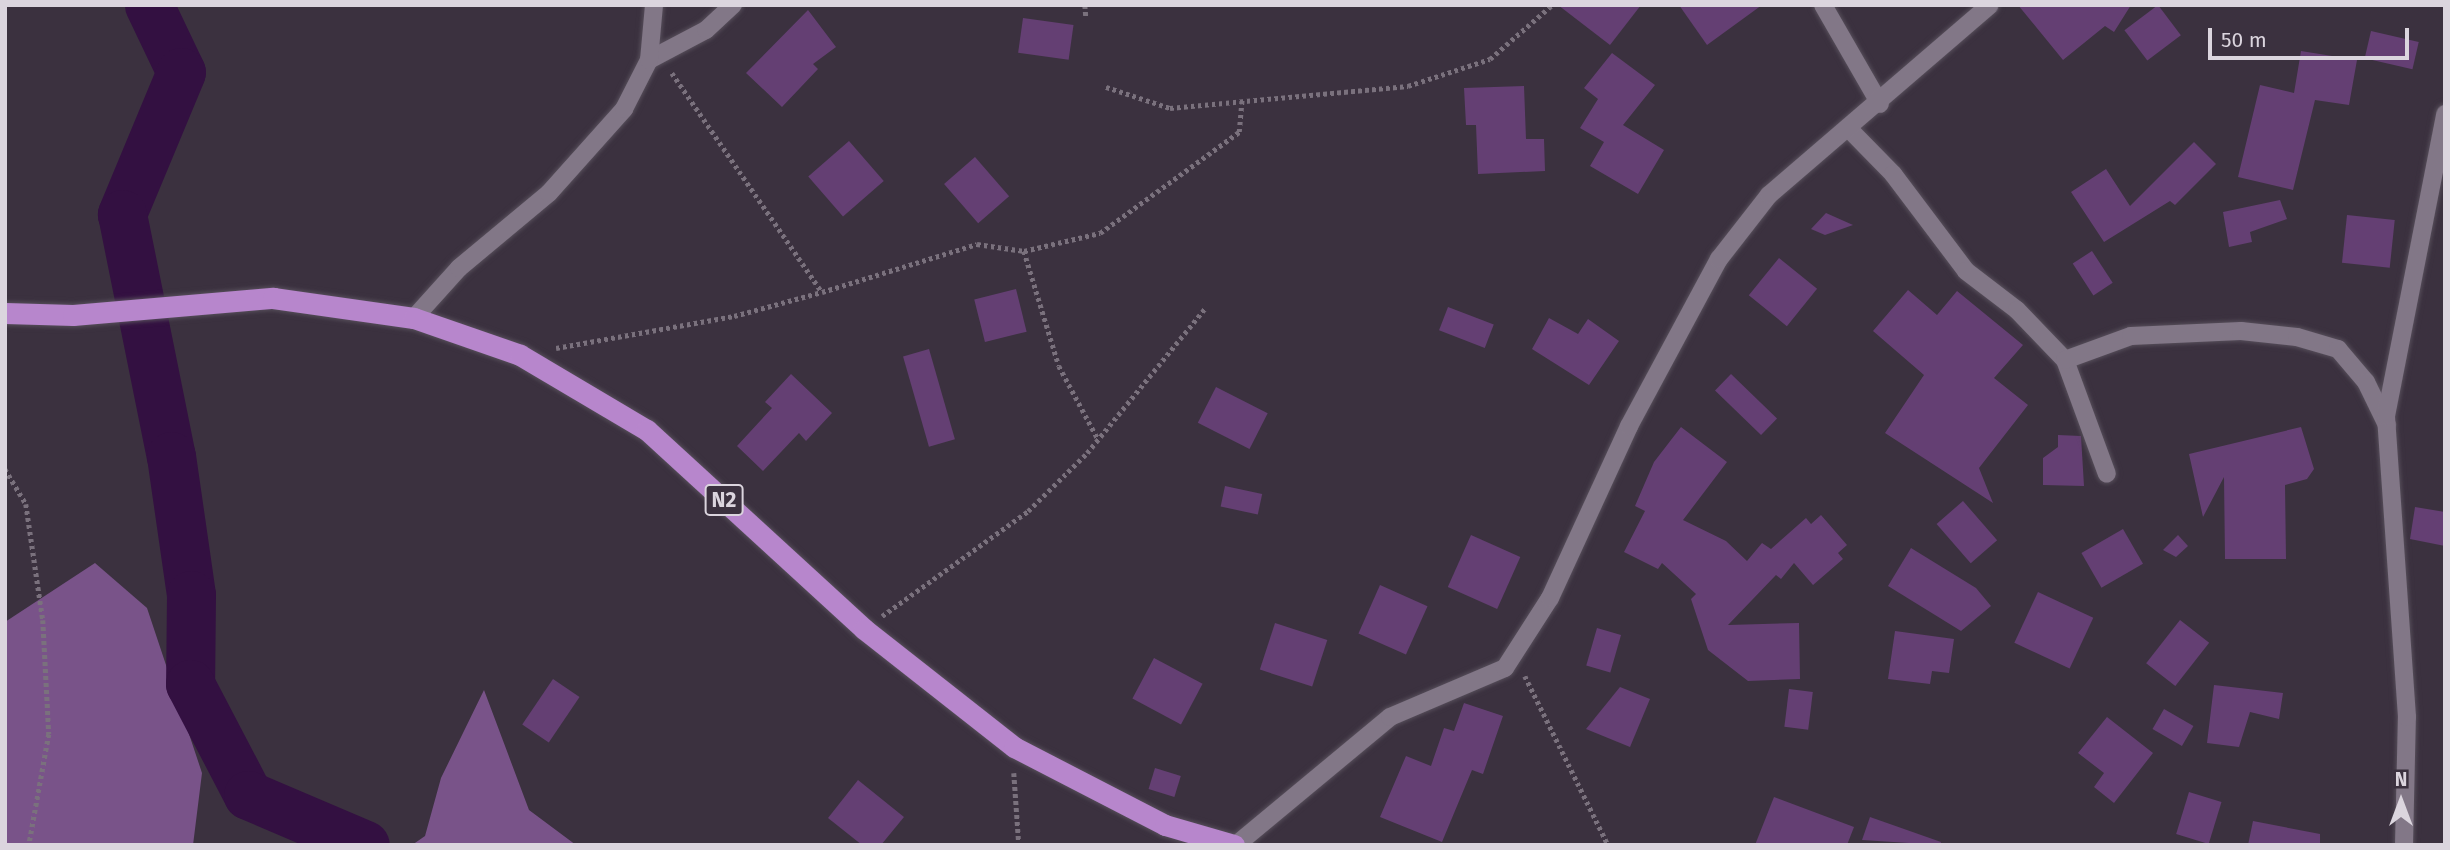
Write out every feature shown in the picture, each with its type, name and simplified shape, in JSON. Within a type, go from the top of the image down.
[{"type":"highway","name":"N2","points":[[5,313],[73,315],[273,298],[414,318],[520,355],[647,430],[864,629],[1014,747],[1165,825],[1235,845]]},
{"type":"street","points":[[414,318],[459,268],[548,193],[624,108],[654,57],[654,5]]},
{"type":"street","points":[[654,57],[706,30],[733,5]]},
{"type":"street","points":[[1823,5],[1880,104]]},
{"type":"street","points":[[1235,845],[1390,717],[1505,667],[1550,597],[1629,426],[1719,259],[1769,195],[1880,104],[1990,5]]},
{"type":"street","points":[[2404,845],[2407,718],[2387,425],[2445,114]]},
{"type":"street","points":[[1849,130],[1893,174],[1966,271],[2017,310],[2066,360],[2107,474]]},
{"type":"street","points":[[2066,360],[2131,336],[2241,331],[2297,337],[2338,349],[2367,382],[2387,425]]},
{"type":"path","points":[[1085,5],[1086,16]]},
{"type":"path","points":[[1106,87],[1170,108],[1408,86],[1490,59],[1552,5]]},
{"type":"path","points":[[654,57],[822,292]]},
{"type":"path","points":[[520,355],[734,316],[977,244],[1024,251],[1100,233],[1195,158],[1239,132],[1242,100]]},
{"type":"path","points":[[1024,251],[1059,366],[1098,439]]},
{"type":"path","points":[[864,629],[1028,511],[1098,439],[1206,307]]},
{"type":"path","points":[[5,469],[26,504],[43,620],[49,734],[29,845]]},
{"type":"path","points":[[1513,656],[1608,845]]},
{"type":"path","points":[[1014,747],[1019,845]]},
{"type":"shaded area","points":[[95,563],[147,608],[202,773],[193,845],[5,845],[5,622]]},
{"type":"shaded area","points":[[484,690],[529,810],[576,845],[412,845],[425,836],[441,778]]},
{"type":"building","points":[[1558,5],[1641,5],[1610,45]]},
{"type":"building","points":[[1679,5],[1762,5],[1707,45]]},
{"type":"building","points":[[2018,5],[2131,5],[2114,32],[2105,26],[2063,60]]},
{"type":"building","points":[[2158,5],[2181,35],[2147,61],[2124,30]]},
{"type":"building","points":[[808,10],[836,47],[813,64],[818,69],[782,107],[746,73]]},
{"type":"building","points":[[1023,18],[1074,25],[1069,60],[1018,53]]},
{"type":"building","points":[[2371,31],[2419,42],[2412,69],[2365,58]]},
{"type":"building","points":[[2301,51],[2357,60],[2349,105],[2315,100],[2293,190],[2238,177],[2260,85],[2294,93]]},
{"type":"building","points":[[1612,53],[1655,85],[1623,125],[1664,150],[1638,194],[1590,166],[1604,142],[1580,128],[1598,99],[1584,88]]},
{"type":"building","points":[[1524,86],[1526,139],[1544,139],[1545,171],[1478,174],[1476,125],[1466,125],[1464,88]]},
{"type":"building","points":[[849,141],[884,181],[843,216],[808,176]]},
{"type":"building","points":[[2194,142],[2216,164],[2175,205],[2170,201],[2104,242],[2071,192],[2106,169],[2130,206]]},
{"type":"building","points":[[975,157],[1009,196],[978,223],[944,184]]},
{"type":"building","points":[[2280,200],[2287,219],[2250,232],[2252,242],[2229,247],[2223,212]]},
{"type":"building","points":[[1826,213],[1853,225],[1825,235],[1811,229]]},
{"type":"building","points":[[2347,215],[2395,220],[2390,268],[2342,263]]},
{"type":"building","points":[[2092,251],[2113,283],[2093,295],[2073,264]]},
{"type":"building","points":[[1779,258],[1817,289],[1787,326],[1749,295]]},
{"type":"building","points":[[1016,289],[1027,332],[985,342],[974,299]]},
{"type":"building","points":[[1908,290],[1937,315],[1957,291],[2023,345],[1994,378],[2028,405],[1979,468],[1993,503],[1885,433],[1924,375],[1873,331]]},
{"type":"building","points":[[1448,307],[1494,325],[1485,348],[1439,330]]},
{"type":"building","points":[[1549,318],[1578,334],[1588,319],[1619,341],[1589,385],[1532,349]]},
{"type":"building","points":[[929,349],[955,439],[929,447],[903,356]]},
{"type":"building","points":[[791,374],[832,413],[806,441],[799,433],[763,471],[737,446],[772,408],[765,402]]},
{"type":"building","points":[[1731,374],[1777,418],[1761,435],[1715,391]]},
{"type":"building","points":[[1216,387],[1268,413],[1250,449],[1198,423]]},
{"type":"building","points":[[1681,427],[1727,462],[1683,520],[1726,541],[1747,561],[1762,543],[1771,549],[1806,518],[1811,524],[1821,515],[1847,545],[1838,553],[1843,559],[1813,585],[1794,563],[1781,579],[1776,575],[1728,625],[1799,623],[1800,679],[1748,681],[1708,650],[1691,599],[1696,594],[1662,563],[1658,569],[1624,552],[1645,511],[1635,506],[1654,462]]},
{"type":"building","points":[[2301,427],[2314,469],[2307,479],[2285,485],[2286,559],[2225,559],[2224,477],[2203,517],[2189,454]]},
{"type":"building","points":[[2058,435],[2081,436],[2084,486],[2043,485],[2043,458],[2058,447]]},
{"type":"building","points":[[1225,486],[1262,494],[1258,514],[1221,507]]},
{"type":"building","points":[[1963,501],[1997,540],[1971,563],[1937,524]]},
{"type":"building","points":[[2415,507],[2445,512],[2445,546],[2410,539]]},
{"type":"building","points":[[2123,529],[2143,564],[2101,588],[2081,553]]},
{"type":"building","points":[[1471,535],[1520,557],[1497,609],[1448,587]]},
{"type":"building","points":[[2178,535],[2188,546],[2176,557],[2163,550]]},
{"type":"building","points":[[1911,548],[1976,588],[1991,606],[1961,631],[1888,586]]},
{"type":"building","points":[[1380,585],[1428,606],[1406,655],[1358,633]]},
{"type":"building","points":[[2038,592],[2093,618],[2070,669],[2014,643]]},
{"type":"building","points":[[2180,620],[2209,643],[2175,686],[2146,663]]},
{"type":"building","points":[[1275,623],[1327,640],[1312,687],[1260,670]]},
{"type":"building","points":[[1597,628],[1621,635],[1610,672],[1586,665]]},
{"type":"building","points":[[1895,631],[1954,639],[1949,673],[1932,671],[1930,684],[1888,679]]},
{"type":"building","points":[[1154,658],[1203,684],[1181,724],[1132,699]]},
{"type":"building","points":[[553,679],[580,697],[549,742],[522,725]]},
{"type":"building","points":[[2214,685],[2283,693],[2279,719],[2250,712],[2239,747],[2207,743]]},
{"type":"building","points":[[1620,687],[1650,699],[1630,747],[1586,729]]},
{"type":"building","points":[[1789,689],[1813,692],[1808,730],[1784,727]]},
{"type":"building","points":[[1464,703],[1503,716],[1483,774],[1472,770],[1442,842],[1380,817],[1406,756],[1431,766],[1444,728],[1454,731]]},
{"type":"building","points":[[2164,709],[2193,726],[2182,746],[2152,729]]},
{"type":"building","points":[[2107,717],[2153,753],[2114,803],[2094,787],[2104,773],[2078,753]]},
{"type":"building","points":[[1155,768],[1181,776],[1174,797],[1149,789]]},
{"type":"building","points":[[858,780],[904,817],[881,845],[862,845],[828,818]]},
{"type":"building","points":[[2189,792],[2222,802],[2209,844],[2176,834]]},
{"type":"building","points":[[1774,797],[1854,827],[1847,845],[1755,845]]},
{"type":"building","points":[[1870,817],[1941,842],[1940,845],[1862,840]]},
{"type":"building","points":[[2253,821],[2320,834],[2320,845],[2248,845]]},
{"type":"waterway","points":[[149,5],[181,72],[122,214],[171,456],[191,595],[190,684],[248,795],[365,845]]}]
